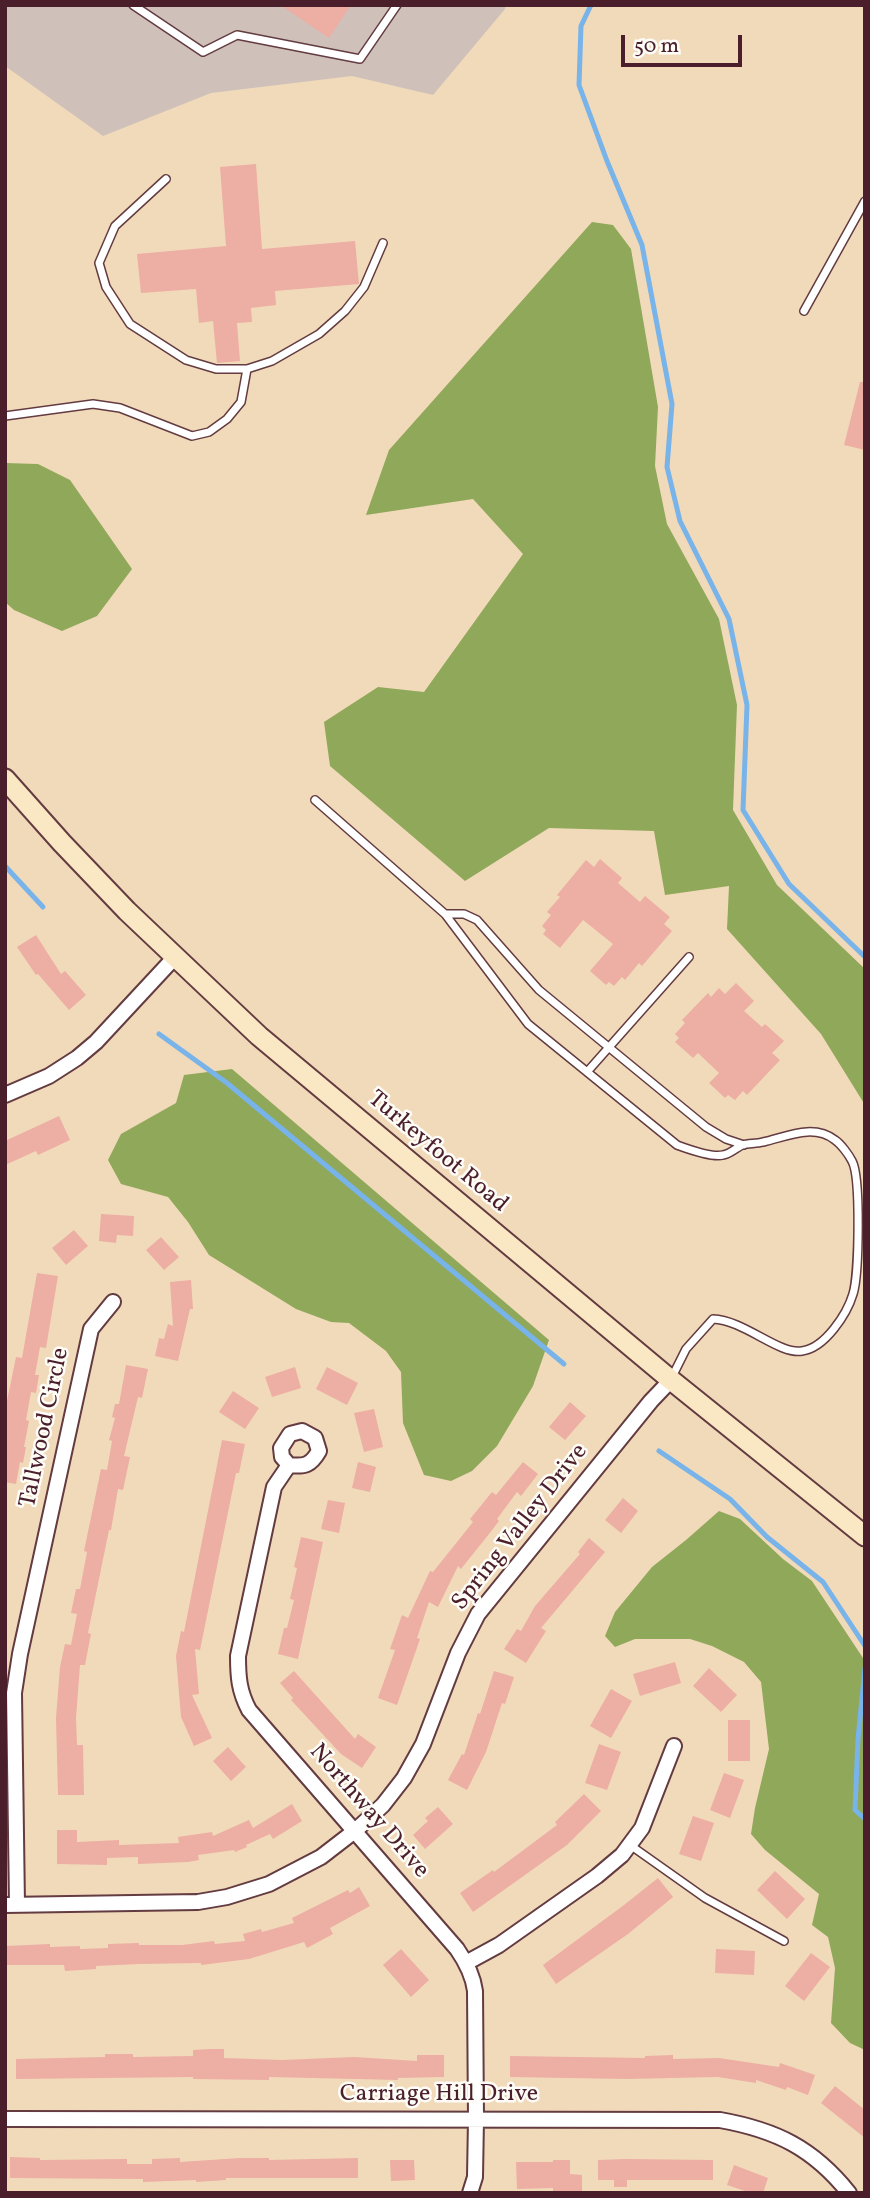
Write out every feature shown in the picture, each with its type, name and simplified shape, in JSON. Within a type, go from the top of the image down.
[{"type":"main road","name":"Turkeyfoot Road","points":[[5,779],[100,883],[259,1036],[671,1380],[865,1536]]},
{"type":"street","points":[[5,1095],[49,1076],[77,1058],[96,1042],[175,957]]},
{"type":"street","name":"Tallwood Circle","points":[[11,1905],[16,1680],[91,1329],[113,1302]]},
{"type":"street","name":"Spring Valley Drive","points":[[11,1905],[154,1904],[198,1902],[227,1897],[269,1884],[321,1857],[356,1830],[383,1805],[404,1779],[423,1744],[458,1653],[478,1614],[671,1380]]},
{"type":"street","name":"Northway Drive","points":[[289,1465],[274,1487],[238,1656],[238,1682],[249,1710],[356,1830],[466,1963],[474,1981],[475,1991],[475,2177],[470,2193]]},
{"type":"street","points":[[466,1963],[499,1945],[622,1855],[642,1828],[674,1746]]},
{"type":"street","name":"Carriage Hill Drive","points":[[5,2119],[720,2120],[751,2126],[783,2137],[833,2173],[849,2193]]},
{"type":"lane","points":[[133,5],[203,52],[237,35],[360,59],[397,5]]},
{"type":"lane","points":[[166,179],[115,226],[99,263],[106,287],[130,324],[186,359],[216,369],[247,369],[272,361],[319,334],[345,311],[364,287],[383,243]]},
{"type":"lane","points":[[804,312],[865,201]]},
{"type":"lane","points":[[5,416],[93,404],[120,408],[192,436],[209,432],[227,419],[241,402],[247,369]]},
{"type":"lane","points":[[315,800],[445,914],[528,1024],[677,1146],[722,1156],[744,1145],[796,1132],[817,1133],[835,1140],[853,1161],[857,1178],[857,1263],[854,1292],[845,1314],[832,1332],[801,1352],[783,1348],[741,1325],[713,1319],[686,1349],[671,1380]]},
{"type":"lane","points":[[445,914],[464,914],[477,920],[539,990],[706,1127],[726,1139],[744,1145]]},
{"type":"lane","points":[[587,1072],[689,957]]},
{"type":"lane","points":[[630,1845],[705,1898],[784,1941]]},
{"type":"shaded area","points":[[5,5],[506,5],[433,95],[352,76],[211,93],[103,136],[5,66]]},
{"type":"green space","points":[[592,222],[613,225],[631,249],[658,407],[655,466],[667,524],[719,619],[737,705],[733,810],[777,885],[865,969],[865,1105],[821,1034],[727,929],[729,886],[665,895],[654,831],[549,828],[465,881],[330,766],[324,722],[378,687],[424,692],[523,554],[473,499],[366,515],[389,450]]},
{"type":"green space","points":[[5,463],[38,464],[70,480],[132,569],[97,616],[62,631],[14,610],[5,602]]},
{"type":"green space","points":[[232,1069],[549,1340],[533,1386],[497,1446],[472,1471],[451,1481],[424,1475],[403,1423],[401,1372],[386,1351],[349,1323],[331,1322],[296,1309],[209,1255],[168,1197],[121,1184],[108,1160],[121,1134],[176,1103],[184,1075]]},
{"type":"green space","points":[[719,1511],[740,1519],[783,1559],[812,1581],[865,1661],[865,2050],[850,2043],[831,2023],[835,1968],[828,1937],[812,1925],[819,1894],[765,1850],[751,1834],[769,1749],[761,1682],[744,1662],[712,1646],[690,1639],[635,1639],[615,1647],[605,1636],[615,1612],[652,1567]]},
{"type":"building","points":[[280,5],[351,5],[329,38]]},
{"type":"building","points":[[256,164],[262,249],[355,241],[359,284],[275,291],[276,305],[251,308],[252,322],[237,323],[240,361],[217,363],[213,321],[199,323],[196,289],[141,293],[137,254],[226,246],[220,167]]},
{"type":"building","points":[[860,382],[865,382],[865,450],[844,445]]},
{"type":"building","points":[[600,859],[622,878],[618,883],[640,902],[645,896],[670,917],[664,924],[672,931],[642,966],[639,963],[625,980],[622,977],[614,986],[609,982],[606,985],[590,971],[613,944],[583,920],[560,948],[543,934],[546,930],[542,926],[551,915],[547,912],[560,897],[557,895],[586,860],[594,867]]},
{"type":"building","points":[[36,935],[61,974],[65,971],[86,995],[69,1010],[38,974],[36,975],[17,947]]},
{"type":"building","points":[[736,983],[754,1001],[744,1011],[762,1027],[765,1024],[784,1041],[772,1053],[780,1060],[747,1095],[743,1091],[735,1100],[728,1095],[725,1098],[709,1083],[719,1073],[698,1053],[693,1058],[675,1042],[679,1038],[675,1034],[685,1023],[682,1020],[708,993],[711,997],[719,988],[725,994]]},
{"type":"building","points":[[59,1116],[70,1140],[38,1155],[36,1151],[5,1165],[5,1141]]},
{"type":"building","points":[[101,1214],[134,1216],[133,1236],[117,1235],[116,1243],[99,1241]]},
{"type":"building","points":[[74,1230],[88,1246],[66,1265],[52,1248]]},
{"type":"building","points":[[161,1237],[179,1257],[164,1270],[146,1250]]},
{"type":"building","points":[[37,1273],[58,1276],[46,1348],[40,1347],[35,1375],[39,1375],[36,1393],[31,1392],[26,1420],[29,1421],[26,1447],[16,1484],[5,1482],[5,1400],[7,1401],[16,1357],[22,1358]]},
{"type":"building","points":[[191,1280],[193,1309],[190,1309],[178,1361],[155,1356],[159,1338],[164,1339],[168,1324],[173,1326],[170,1282]]},
{"type":"building","points":[[126,1365],[148,1369],[142,1398],[138,1397],[124,1456],[130,1457],[123,1490],[118,1489],[109,1530],[88,1633],[91,1634],[85,1665],[80,1665],[76,1718],[77,1745],[83,1745],[84,1795],[58,1795],[56,1718],[60,1667],[65,1644],[71,1645],[77,1614],[71,1613],[76,1589],[80,1589],[87,1552],[84,1551],[101,1469],[107,1470],[112,1441],[109,1440],[115,1418],[112,1417],[115,1404],[119,1404]]},
{"type":"building","points":[[295,1367],[301,1388],[272,1397],[265,1377]]},
{"type":"building","points":[[327,1367],[358,1383],[347,1405],[316,1389]]},
{"type":"building","points":[[233,1391],[259,1408],[245,1429],[219,1412]]},
{"type":"building","points":[[570,1402],[586,1416],[565,1440],[549,1427]]},
{"type":"building","points":[[374,1409],[383,1447],[364,1452],[354,1413]]},
{"type":"building","points":[[222,1440],[245,1444],[239,1473],[236,1473],[200,1650],[195,1649],[199,1694],[192,1695],[212,1738],[194,1746],[181,1717],[176,1656],[181,1631],[184,1632]]},
{"type":"building","points":[[358,1462],[376,1467],[370,1492],[352,1488]]},
{"type":"building","points":[[523,1462],[538,1474],[521,1496],[517,1492],[497,1519],[499,1521],[461,1569],[458,1566],[438,1607],[429,1602],[417,1638],[420,1639],[397,1705],[378,1698],[395,1650],[390,1649],[402,1615],[408,1618],[430,1571],[433,1572],[473,1522],[470,1519],[492,1492],[496,1495]]},
{"type":"building","points":[[623,1498],[638,1511],[621,1533],[605,1520]]},
{"type":"building","points":[[328,1500],[345,1503],[339,1533],[321,1529]]},
{"type":"building","points":[[301,1537],[323,1542],[298,1659],[278,1654],[294,1600],[290,1599]]},
{"type":"building","points":[[589,1538],[605,1552],[541,1628],[546,1631],[526,1663],[504,1649],[517,1629],[521,1631],[535,1606],[580,1554],[578,1552]]},
{"type":"building","points":[[675,1662],[681,1683],[640,1696],[633,1674]]},
{"type":"building","points":[[709,1668],[737,1695],[721,1712],[693,1686]]},
{"type":"building","points":[[294,1671],[355,1739],[358,1734],[376,1747],[362,1768],[341,1754],[291,1700],[293,1698],[280,1683]]},
{"type":"building","points":[[494,1671],[514,1677],[505,1704],[502,1703],[486,1752],[467,1790],[448,1780],[462,1754],[464,1755]]},
{"type":"building","points":[[611,1689],[632,1701],[611,1738],[590,1726]]},
{"type":"building","points":[[728,1720],[750,1720],[750,1761],[728,1761]]},
{"type":"building","points":[[599,1744],[621,1752],[607,1790],[585,1783]]},
{"type":"building","points":[[228,1747],[246,1767],[231,1781],[213,1761]]},
{"type":"building","points":[[724,1773],[744,1780],[730,1818],[710,1810]]},
{"type":"building","points":[[584,1794],[601,1811],[567,1845],[473,1912],[460,1893],[493,1870],[494,1872],[557,1825],[555,1822]]},
{"type":"building","points":[[292,1804],[302,1821],[273,1839],[270,1834],[235,1852],[198,1855],[199,1860],[188,1862],[138,1864],[138,1857],[107,1858],[107,1865],[57,1864],[57,1830],[77,1830],[77,1842],[119,1840],[119,1845],[179,1843],[178,1837],[212,1832],[213,1836],[249,1820],[253,1828]]},
{"type":"building","points":[[438,1807],[453,1824],[425,1849],[413,1835],[428,1821],[425,1818]]},
{"type":"building","points":[[693,1816],[714,1823],[701,1861],[679,1854]]},
{"type":"building","points":[[775,1871],[805,1899],[787,1919],[757,1890]]},
{"type":"building","points":[[658,1878],[673,1897],[628,1934],[556,1984],[543,1965]]},
{"type":"building","points":[[359,1887],[370,1906],[330,1928],[333,1934],[307,1948],[304,1942],[249,1959],[201,1965],[139,1964],[65,1971],[64,1965],[5,1965],[5,1946],[50,1944],[50,1947],[80,1946],[80,1949],[108,1948],[108,1944],[182,1945],[245,1941],[243,1934],[294,1923],[292,1918]]},
{"type":"building","points":[[401,1949],[429,1980],[411,1997],[383,1965]]},
{"type":"building","points":[[716,1949],[755,1951],[754,1975],[715,1973]]},
{"type":"building","points":[[811,1953],[830,1967],[804,2001],[785,1986]]},
{"type":"building","points":[[224,2049],[224,2058],[282,2060],[354,2057],[417,2061],[417,2055],[444,2055],[444,2077],[398,2080],[269,2077],[269,2080],[193,2077],[16,2079],[16,2059],[105,2057],[105,2054],[133,2054],[133,2057],[193,2056],[193,2050]]},
{"type":"building","points":[[673,2055],[673,2059],[719,2058],[779,2067],[780,2063],[815,2075],[808,2095],[756,2080],[756,2083],[718,2077],[510,2077],[510,2056],[645,2058]]},
{"type":"building","points":[[835,2086],[865,2110],[865,2138],[821,2103]]},
{"type":"building","points":[[10,2157],[40,2160],[127,2159],[127,2164],[152,2164],[152,2159],[180,2158],[180,2162],[240,2158],[358,2158],[358,2178],[226,2178],[196,2182],[143,2182],[143,2179],[10,2178]]},
{"type":"building","points":[[390,2160],[414,2160],[415,2180],[391,2181]]},
{"type":"building","points":[[570,2160],[570,2174],[582,2175],[582,2193],[553,2193],[553,2188],[517,2189],[516,2162]]},
{"type":"building","points":[[598,2160],[713,2160],[713,2180],[627,2180],[627,2187],[614,2187],[614,2180],[598,2180]]},
{"type":"building","points":[[734,2165],[768,2178],[763,2193],[751,2193],[727,2185]]},
{"type":"waterway","points":[[591,5],[581,26],[579,85],[642,245],[672,404],[667,467],[680,521],[729,619],[747,705],[743,810],[789,884],[865,957]]},
{"type":"waterway","points":[[5,866],[43,907]]},
{"type":"waterway","points":[[159,1034],[227,1083],[564,1364]]},
{"type":"waterway","points":[[659,1451],[730,1499],[767,1537],[823,1582],[865,1646]]},
{"type":"waterway","points":[[865,1668],[855,1810],[865,1819]]}]
